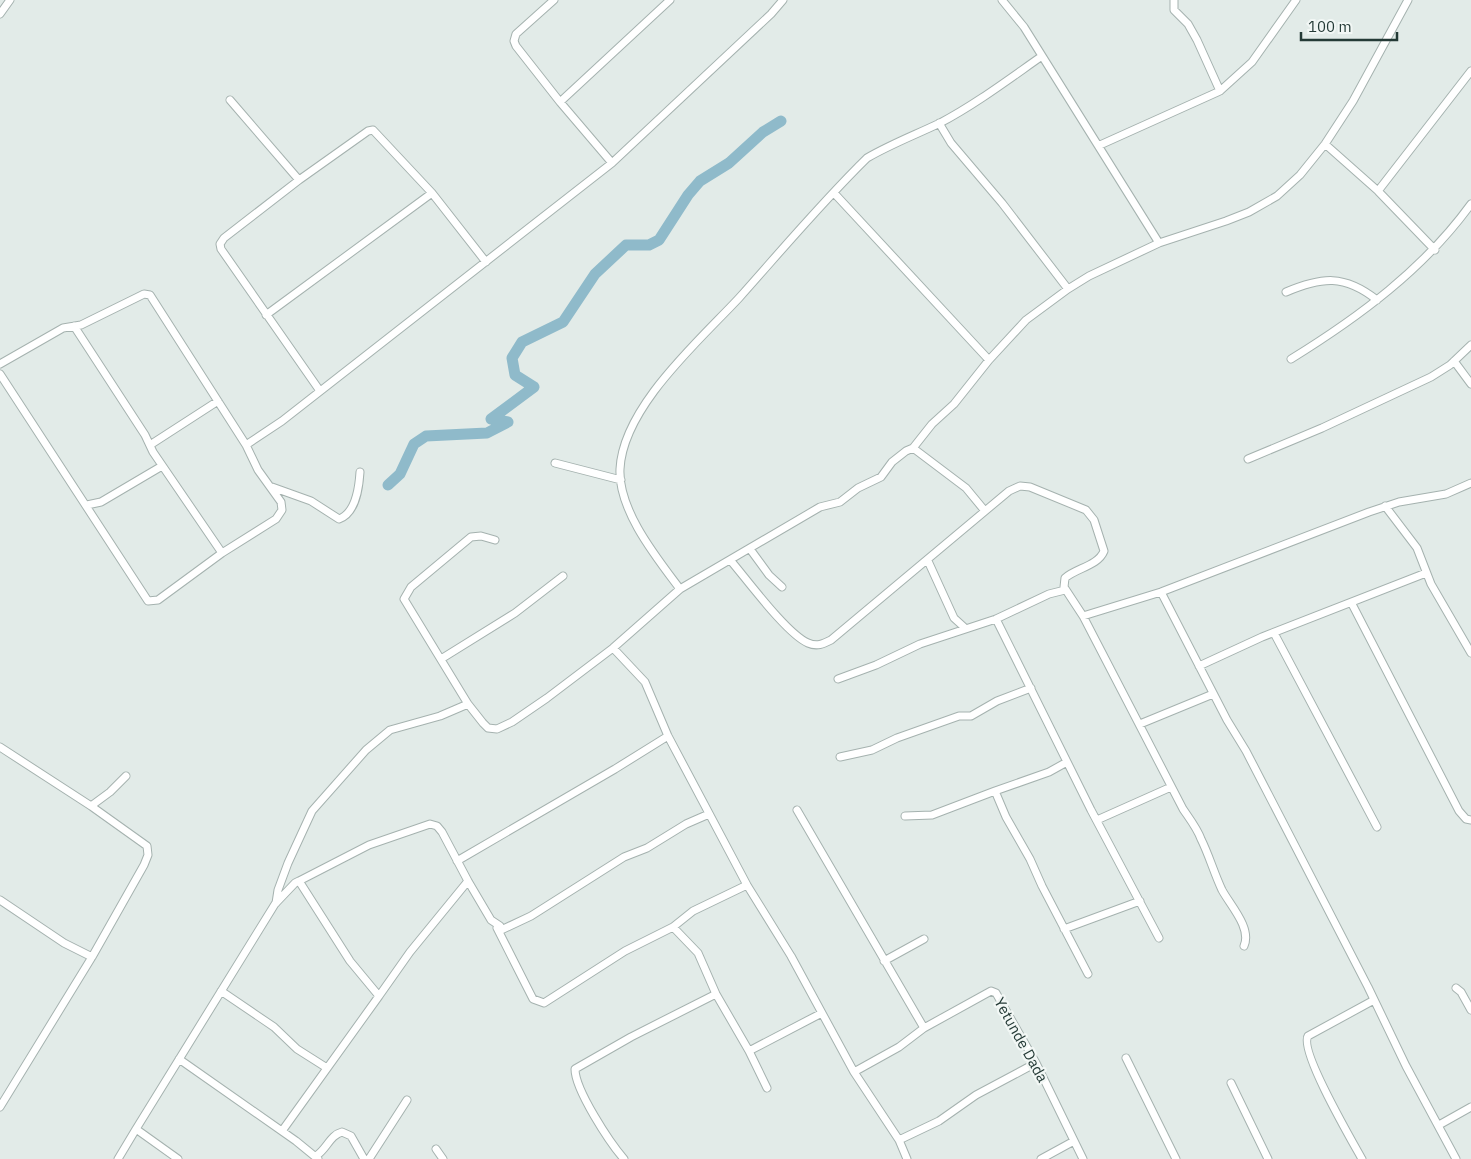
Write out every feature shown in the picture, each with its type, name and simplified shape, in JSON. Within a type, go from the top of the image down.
[{"type":"street","points":[[0,14],[10,0]]},
{"type":"street","points":[[554,0],[516,34],[514,41],[560,102],[612,163]]},
{"type":"street","points":[[560,102],[670,0]]},
{"type":"street","points":[[246,445],[282,421],[612,163],[772,14],[782,0]]},
{"type":"street","points":[[1002,0],[1024,27],[1100,145],[1159,243]]},
{"type":"street","points":[[1174,0],[1174,10],[1193,32],[1220,90]]},
{"type":"street","points":[[1100,145],[1220,90],[1252,62],[1296,0]]},
{"type":"street","points":[[495,540],[481,536],[471,537],[410,587],[404,595],[404,599],[468,704],[483,724],[488,728],[497,729],[512,722],[547,698],[613,648],[680,589],[820,508],[840,502],[858,488],[881,477],[892,462],[906,450],[913,448],[932,424],[954,404],[989,360],[1026,320],[1068,289],[1097,272],[1159,243],[1249,212],[1277,196],[1300,175],[1325,144],[1353,101],[1408,0]]},
{"type":"street","points":[[680,589],[642,536],[632,517],[620,471],[622,453],[627,437],[658,386],[867,158],[896,142],[939,123],[972,104],[1042,56]]},
{"type":"street","points":[[1378,191],[1471,71]]},
{"type":"street","points":[[230,100],[299,180]]},
{"type":"street","points":[[939,123],[951,143],[1002,203],[1068,289]]},
{"type":"street","points":[[320,391],[224,254],[220,244],[224,238],[368,130],[374,130],[432,193],[486,262]]},
{"type":"street","points":[[1325,144],[1378,191],[1435,250]]},
{"type":"street","points":[[266,315],[432,193]]},
{"type":"street","points":[[834,193],[989,360]]},
{"type":"street","points":[[1291,359],[1344,326],[1377,300],[1435,250],[1471,204]]},
{"type":"street","points":[[1286,292],[1317,280],[1334,279],[1355,287],[1377,300]]},
{"type":"street","points":[[0,364],[63,328],[89,321],[144,294],[150,295],[246,445],[258,470],[283,507],[279,516],[222,553],[158,600],[148,600],[0,374]]},
{"type":"street","points":[[74,326],[162,466],[222,553]]},
{"type":"street","points":[[1248,459],[1322,428],[1431,377],[1454,361],[1471,345]]},
{"type":"street","points":[[1454,361],[1471,384]]},
{"type":"street","points":[[150,445],[218,401]]},
{"type":"street","points":[[913,448],[966,488],[985,511]]},
{"type":"street","points":[[555,462],[621,480]]},
{"type":"street","points":[[87,505],[101,502],[162,466]]},
{"type":"street","points":[[271,487],[312,500],[339,520],[345,517],[353,504],[358,491],[360,472]]},
{"type":"street","points":[[731,561],[794,633],[808,643],[820,645],[831,640],[928,561],[1009,491],[1020,486],[1048,494],[1086,510],[1094,520],[1104,551],[1098,559],[1065,578],[1065,590],[1083,616],[1171,787],[1201,837],[1222,889],[1234,908],[1246,934],[1247,939],[1244,946]]},
{"type":"street","points":[[1083,616],[1161,592],[1385,506],[1446,494],[1470,486]]},
{"type":"street","points":[[1385,506],[1417,548],[1426,573],[1471,652]]},
{"type":"street","points":[[750,549],[769,575],[782,587]]},
{"type":"street","points":[[928,561],[954,618],[965,628]]},
{"type":"street","points":[[1199,666],[1222,654],[1352,604],[1426,573]]},
{"type":"street","points":[[441,659],[515,613],[563,576]]},
{"type":"street","points":[[838,679],[876,665],[920,644],[996,619],[1049,594],[1065,590]]},
{"type":"street","points":[[1161,592],[1213,694],[1246,751],[1406,1066],[1456,1159]]},
{"type":"street","points":[[1352,604],[1459,812],[1466,819],[1471,820]]},
{"type":"street","points":[[996,619],[1067,762],[1160,938]]},
{"type":"street","points":[[1274,633],[1377,827]]},
{"type":"street","points":[[613,648],[644,682],[668,736],[747,885],[791,956],[820,1014],[854,1072],[899,1140],[907,1159]]},
{"type":"street","points":[[840,758],[872,750],[897,738],[959,716],[971,716],[997,701],[1031,688]]},
{"type":"street","points":[[1140,724],[1213,694]]},
{"type":"street","points":[[276,904],[278,890],[288,863],[312,812],[366,750],[390,730],[440,716],[468,704]]},
{"type":"street","points":[[457,860],[615,769],[668,736]]},
{"type":"street","points":[[0,747],[91,806],[141,841],[148,850],[144,865],[92,957],[0,1106]]},
{"type":"street","points":[[905,816],[932,815],[1048,772],[1067,762]]},
{"type":"street","points":[[91,806],[110,792],[126,776]]},
{"type":"street","points":[[1097,820],[1171,787]]},
{"type":"street","points":[[995,791],[1006,818],[1030,859],[1088,974]]},
{"type":"street","points":[[797,810],[924,1028],[899,1047],[854,1072]]},
{"type":"street","points":[[494,924],[500,926],[499,931],[531,916],[624,857],[647,848],[686,824],[709,814]]},
{"type":"street","points":[[118,1159],[221,991],[276,904],[290,886],[369,845],[430,824],[437,826],[494,924],[533,999],[544,1003],[625,951],[673,928],[693,911],[747,885]]},
{"type":"street","points":[[299,881],[350,961],[379,996]]},
{"type":"street","points":[[282,1131],[410,952],[468,881]]},
{"type":"street","points":[[0,900],[64,943],[92,957]]},
{"type":"street","points":[[1064,929],[1140,901]]},
{"type":"street","points":[[673,928],[698,953],[716,994],[749,1051],[767,1088]]},
{"type":"street","points":[[884,961],[924,939]]},
{"type":"street","points":[[1456,988],[1461,992],[1471,1010]]},
{"type":"street","points":[[221,991],[274,1026],[297,1049],[327,1068]]},
{"type":"street","name":"Yetunde Dada","points":[[924,1028],[991,991],[996,993],[1036,1063],[1083,1159]]},
{"type":"street","points":[[624,1159],[612,1146],[590,1108],[575,1069],[631,1037],[716,994]]},
{"type":"street","points":[[1362,1159],[1316,1073],[1305,1044],[1308,1036],[1374,1000]]},
{"type":"street","points":[[749,1051],[820,1014]]},
{"type":"street","points":[[1126,1058],[1176,1159]]},
{"type":"street","points":[[179,1059],[317,1157],[335,1135],[342,1132],[351,1136],[364,1159]]},
{"type":"street","points":[[899,1140],[939,1121],[976,1095],[1036,1063]]},
{"type":"street","points":[[1231,1083],[1268,1159]]},
{"type":"street","points":[[368,1159],[407,1100]]},
{"type":"street","points":[[1439,1125],[1471,1107]]},
{"type":"street","points":[[136,1129],[178,1159]]},
{"type":"street","points":[[1041,1159],[1074,1141]]},
{"type":"street","points":[[436,1149],[443,1159]]},
{"type":"waterway","points":[[388,485],[400,474],[414,444],[426,436],[487,433],[508,422],[491,419],[534,387],[515,375],[512,358],[522,342],[563,322],[595,274],[626,245],[649,245],[659,240],[688,195],[700,181],[729,163],[763,132],[781,121]]}]
